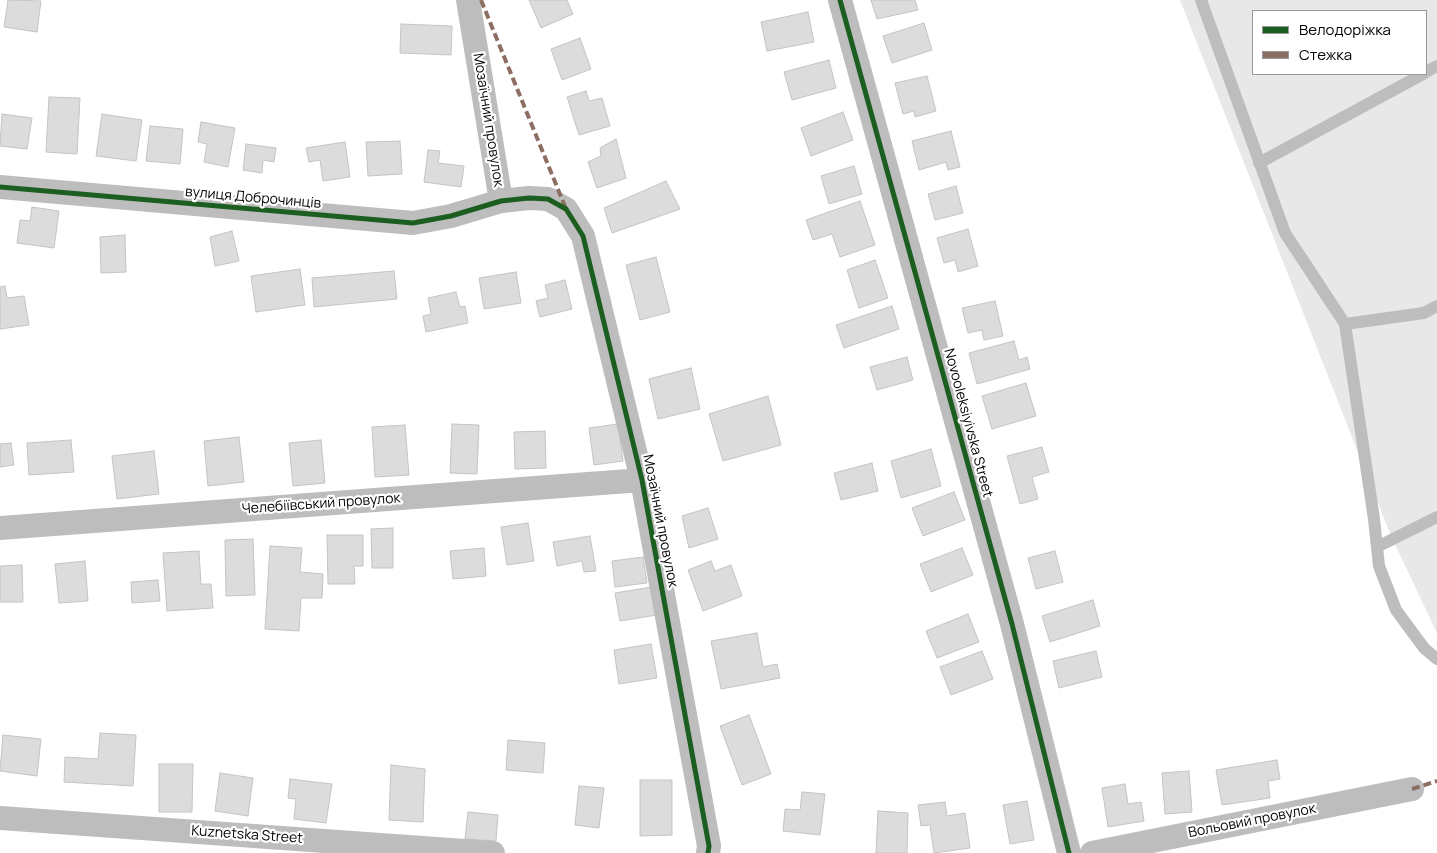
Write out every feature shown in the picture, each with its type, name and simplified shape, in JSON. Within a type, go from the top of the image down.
[{"type":"street","name":"Мозаїчний провулок","points":[[468,0],[501,201],[529,198],[548,199],[566,209],[583,236],[642,480],[709,846],[708,853]]},
{"type":"street","name":"Novooleksiyivska Street","points":[[840,0],[1009,615],[1069,853]]},
{"type":"street","name":"вулиця Доброчинців","points":[[0,188],[413,223],[451,216],[501,201]]},
{"type":"street","name":"Челебіївський провулок","points":[[0,528],[642,480]]},
{"type":"street","name":"Вольовий провулок","points":[[1092,853],[1412,789]]},
{"type":"street","name":"Kuznetska Street","points":[[0,818],[493,853]]},
{"type":"lane","points":[[1201,0],[1285,233],[1344,324],[1379,566],[1396,610],[1424,648],[1437,659]]},
{"type":"lane","points":[[1259,163],[1420,75]]},
{"type":"lane","points":[[1344,324],[1424,313],[1437,306]]},
{"type":"lane","points":[[1377,548],[1437,517]]},
{"type":"shaded area","points":[[1180,0],[1437,0],[1437,633],[1391,536]]},
{"type":"building","points":[[8,0],[41,1],[37,32],[4,27]]},
{"type":"building","points":[[529,0],[567,0],[573,14],[541,28]]},
{"type":"building","points":[[871,0],[915,0],[918,10],[877,19]]},
{"type":"building","points":[[808,12],[814,42],[767,51],[761,22]]},
{"type":"building","points":[[924,23],[932,50],[892,63],[883,36]]},
{"type":"building","points":[[401,24],[452,26],[451,55],[400,53]]},
{"type":"building","points":[[580,38],[591,69],[562,80],[551,49]]},
{"type":"building","points":[[829,60],[836,88],[792,100],[784,72]]},
{"type":"building","points":[[927,76],[936,111],[915,117],[914,111],[903,114],[895,83]]},
{"type":"building","points":[[586,91],[589,101],[602,98],[610,126],[579,135],[567,97]]},
{"type":"building","points":[[49,97],[80,98],[77,154],[46,152]]},
{"type":"building","points":[[843,112],[853,140],[811,156],[801,128]]},
{"type":"building","points":[[2,114],[32,118],[27,149],[0,146]]},
{"type":"building","points":[[102,114],[142,120],[136,161],[96,156]]},
{"type":"building","points":[[201,122],[235,128],[228,167],[204,162],[207,144],[198,142]]},
{"type":"building","points":[[150,126],[183,129],[180,164],[146,161]]},
{"type":"building","points":[[951,131],[960,167],[948,170],[946,162],[919,170],[912,141]]},
{"type":"building","points":[[616,139],[626,178],[597,188],[588,162],[601,156],[600,148]]},
{"type":"building","points":[[400,141],[402,174],[368,176],[366,142]]},
{"type":"building","points":[[345,142],[350,177],[323,181],[320,160],[309,162],[306,148]]},
{"type":"building","points":[[246,144],[276,148],[274,162],[263,160],[262,173],[243,170]]},
{"type":"building","points":[[428,150],[440,151],[438,163],[464,166],[461,187],[424,182]]},
{"type":"building","points":[[854,166],[862,194],[829,204],[821,176]]},
{"type":"building","points":[[666,181],[680,209],[612,233],[604,208]]},
{"type":"building","points":[[956,186],[963,213],[935,220],[928,194]]},
{"type":"building","points":[[860,201],[875,245],[840,257],[832,234],[813,240],[806,220]]},
{"type":"building","points":[[32,207],[59,211],[54,248],[17,243],[20,220],[30,221]]},
{"type":"building","points":[[968,229],[978,266],[958,272],[955,260],[944,263],[937,238]]},
{"type":"building","points":[[232,231],[239,261],[215,266],[210,237]]},
{"type":"building","points":[[125,235],[126,272],[101,273],[100,237]]},
{"type":"building","points":[[656,257],[670,312],[640,320],[626,265]]},
{"type":"building","points":[[875,260],[888,298],[859,308],[847,270]]},
{"type":"building","points":[[300,269],[305,305],[256,312],[251,276]]},
{"type":"building","points":[[394,271],[397,299],[314,307],[312,278]]},
{"type":"building","points":[[516,272],[521,303],[484,309],[479,278]]},
{"type":"building","points":[[565,280],[572,309],[540,317],[536,301],[548,298],[545,285]]},
{"type":"building","points":[[5,286],[7,298],[24,296],[29,325],[0,329],[0,287]]},
{"type":"building","points":[[456,292],[460,307],[465,306],[468,323],[426,332],[423,316],[431,314],[428,298]]},
{"type":"building","points":[[995,301],[1003,336],[984,340],[982,330],[968,333],[962,308]]},
{"type":"building","points":[[892,306],[899,329],[844,348],[836,325]]},
{"type":"building","points":[[1014,341],[1019,360],[1027,357],[1030,369],[977,384],[969,353]]},
{"type":"building","points":[[907,357],[913,380],[877,390],[870,367]]},
{"type":"building","points":[[691,368],[700,409],[658,419],[649,379]]},
{"type":"building","points":[[1026,383],[1036,416],[992,429],[982,396]]},
{"type":"building","points":[[768,396],[781,445],[723,461],[709,414]]},
{"type":"building","points":[[452,424],[479,425],[477,474],[450,473]]},
{"type":"building","points":[[618,424],[623,461],[594,465],[589,428]]},
{"type":"building","points":[[405,425],[409,475],[375,477],[372,427]]},
{"type":"building","points":[[545,431],[546,468],[515,469],[514,432]]},
{"type":"building","points":[[239,437],[244,482],[208,486],[204,441]]},
{"type":"building","points":[[71,440],[74,472],[29,475],[27,443]]},
{"type":"building","points":[[321,440],[325,483],[293,486],[289,443]]},
{"type":"building","points":[[11,443],[14,465],[0,467],[0,444]]},
{"type":"building","points":[[1042,447],[1049,472],[1032,477],[1038,499],[1020,504],[1007,456]]},
{"type":"building","points":[[931,449],[941,486],[901,498],[891,461]]},
{"type":"building","points":[[154,451],[159,494],[117,499],[112,456]]},
{"type":"building","points":[[872,463],[878,491],[841,500],[834,473]]},
{"type":"building","points":[[954,492],[965,520],[923,536],[912,508]]},
{"type":"building","points":[[708,508],[718,539],[689,548],[682,516]]},
{"type":"building","points":[[528,523],[534,561],[507,565],[501,527]]},
{"type":"building","points":[[393,528],[393,568],[372,568],[371,529]]},
{"type":"building","points":[[327,535],[363,535],[363,566],[354,566],[355,584],[328,584]]},
{"type":"building","points":[[590,536],[596,571],[584,572],[582,561],[557,566],[553,542]]},
{"type":"building","points":[[253,539],[255,595],[226,596],[225,540]]},
{"type":"building","points":[[270,546],[302,548],[300,572],[323,574],[322,598],[301,598],[299,631],[265,629]]},
{"type":"building","points":[[484,548],[486,576],[453,579],[450,551]]},
{"type":"building","points":[[962,548],[973,575],[931,592],[920,564]]},
{"type":"building","points":[[199,551],[201,584],[211,584],[213,608],[167,611],[163,553]]},
{"type":"building","points":[[1055,551],[1063,582],[1036,589],[1028,558]]},
{"type":"building","points":[[643,557],[647,583],[615,587],[612,561]]},
{"type":"building","points":[[85,561],[88,601],[59,603],[55,564]]},
{"type":"building","points":[[711,561],[715,571],[731,565],[742,596],[703,611],[688,570]]},
{"type":"building","points":[[22,565],[23,602],[0,602],[0,566]]},
{"type":"building","points":[[158,580],[160,601],[132,603],[131,582]]},
{"type":"building","points":[[652,587],[657,615],[620,621],[615,593]]},
{"type":"building","points":[[1093,600],[1100,626],[1050,642],[1042,616]]},
{"type":"building","points":[[968,614],[979,642],[937,658],[926,631]]},
{"type":"building","points":[[757,633],[763,667],[777,664],[780,678],[721,689],[711,641]]},
{"type":"building","points":[[651,644],[657,678],[619,684],[614,650]]},
{"type":"building","points":[[982,651],[993,679],[951,695],[940,667]]},
{"type":"building","points":[[1096,651],[1102,677],[1059,688],[1053,661]]},
{"type":"building","points":[[749,715],[771,774],[742,785],[720,726]]},
{"type":"building","points":[[100,733],[136,735],[133,786],[64,782],[65,757],[98,759]]},
{"type":"building","points":[[3,735],[41,739],[37,776],[0,771]]},
{"type":"building","points":[[508,740],[545,743],[543,773],[506,770]]},
{"type":"building","points":[[1277,760],[1280,779],[1268,781],[1270,798],[1222,805],[1216,770]]},
{"type":"building","points":[[159,764],[193,764],[192,812],[159,812]]},
{"type":"building","points":[[391,765],[425,769],[423,822],[389,820]]},
{"type":"building","points":[[1189,771],[1192,812],[1165,814],[1162,773]]},
{"type":"building","points":[[220,773],[253,778],[248,816],[215,811]]},
{"type":"building","points":[[290,779],[332,784],[326,823],[294,819],[296,799],[288,798]]},
{"type":"building","points":[[640,780],[672,780],[672,835],[640,836]]},
{"type":"building","points":[[1125,784],[1128,804],[1141,802],[1144,821],[1108,827],[1102,788]]},
{"type":"building","points":[[579,786],[604,788],[599,828],[575,825]]},
{"type":"building","points":[[802,792],[825,794],[820,835],[783,831],[785,809],[800,810]]},
{"type":"building","points":[[1027,801],[1034,840],[1010,844],[1003,805]]},
{"type":"building","points":[[945,802],[947,816],[965,813],[970,848],[934,853],[930,825],[921,826],[918,805]]},
{"type":"building","points":[[878,811],[908,813],[907,853],[876,853]]},
{"type":"building","points":[[468,812],[498,815],[496,841],[465,839]]},
{"type":"marked path","points":[[481,0],[566,209]]},
{"type":"marked path","points":[[1412,789],[1437,781]]},
{"type":"cycle path","points":[[840,0],[1012,624],[1069,853]]},
{"type":"cycle path","points":[[0,187],[413,223],[451,216],[501,201],[529,198],[548,199],[566,209],[583,236],[642,480],[709,846],[708,853]]}]
